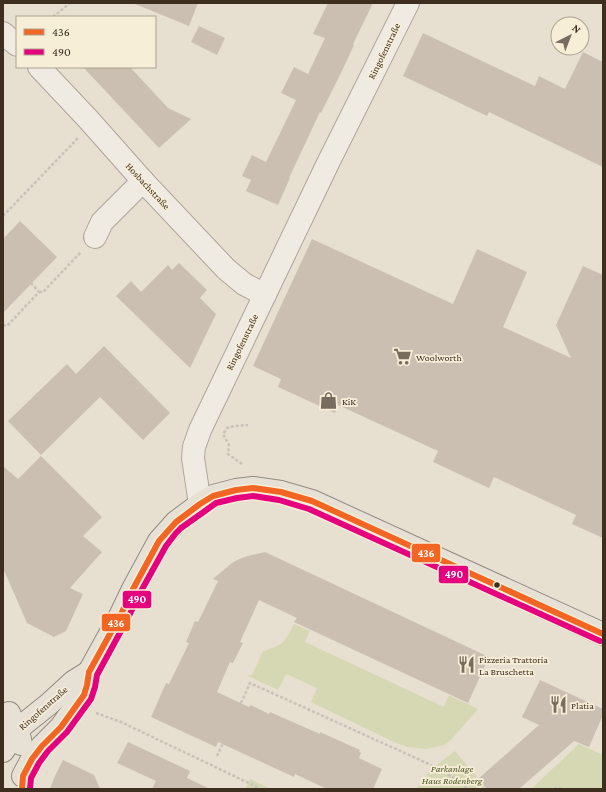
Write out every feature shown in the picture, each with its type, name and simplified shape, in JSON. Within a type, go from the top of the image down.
[{"type":"main road","points":[[200,504],[213,496],[236,490],[253,488],[281,492],[312,501],[603,634]]},
{"type":"main road","name":"Ringofenstraße","points":[[15,749],[61,727],[84,695],[89,672],[159,541],[176,522],[200,504]]},
{"type":"main road","name":"Ringofenstraße","points":[[13,719],[49,704],[73,682],[89,672]]},
{"type":"main road","points":[[13,719],[19,735],[15,749]]},
{"type":"main road","name":"Ringofenstraße","points":[[15,749],[32,759],[23,782]]},
{"type":"street","name":"Ringofenstraße","points":[[200,504],[193,458],[194,446],[200,430],[329,161],[408,3]]},
{"type":"street","points":[[3,33],[16,45]]},
{"type":"street","name":"Hosbachstraße","points":[[40,68],[226,269],[244,284],[265,295]]},
{"type":"street","points":[[95,237],[102,222],[143,181]]},
{"type":"path","points":[[54,16],[70,3]]},
{"type":"path","points":[[3,216],[92,124]]},
{"type":"path","points":[[3,325],[7,326],[39,292],[43,292],[95,237]]},
{"type":"path","points":[[31,283],[39,292]]},
{"type":"path","points":[[242,464],[228,454],[229,445],[223,434],[226,428],[248,425]]},
{"type":"path","points":[[241,703],[250,683],[429,764],[457,779],[468,789]]},
{"type":"path","points":[[91,712],[121,722],[255,786],[258,789]]},
{"type":"path","points":[[217,756],[223,742]]},
{"type":"path","points":[[554,789],[564,789]]},
{"type":"green space","points":[[294,624],[310,631],[305,642],[444,707],[449,695],[478,709],[450,741],[444,745],[426,749],[407,747],[311,702],[317,688],[286,674],[278,690],[248,676],[252,675],[263,651],[280,645],[286,639]]},
{"type":"green space","points":[[579,744],[603,755],[603,789],[531,789]]},
{"type":"green space","name":"Parkanlage Haus Rodenberg","points":[[455,751],[487,789],[415,789],[420,785],[430,770]]},
{"type":"green space","points":[[250,779],[271,789],[245,789]]},
{"type":"building","points":[[135,3],[198,3],[189,26]]},
{"type":"building","points":[[328,3],[373,3],[341,73],[321,113],[320,112],[278,205],[246,191],[251,180],[242,176],[252,155],[266,162],[296,100],[281,93],[294,67],[308,74],[325,38],[313,34]]},
{"type":"building","points":[[199,26],[225,38],[217,55],[191,42]]},
{"type":"building","points":[[423,33],[535,86],[539,76],[565,89],[581,56],[590,56],[603,62],[603,167],[489,112],[487,116],[403,76]]},
{"type":"building","points":[[84,68],[131,68],[168,108],[191,119],[159,148]]},
{"type":"building","points":[[20,221],[57,257],[3,313],[3,239]]},
{"type":"building","points":[[312,239],[453,304],[477,249],[527,272],[503,327],[571,358],[556,325],[583,266],[603,275],[603,538],[572,524],[576,515],[494,477],[489,488],[433,462],[438,451],[338,405],[335,413],[278,387],[281,379],[253,366]]},
{"type":"building","points":[[179,263],[207,290],[200,298],[216,314],[190,368],[116,296],[131,281],[141,292],[168,265],[172,270]]},
{"type":"building","points":[[104,346],[170,413],[143,440],[100,397],[41,455],[8,421],[67,364],[76,374]]},
{"type":"building","points":[[41,456],[102,517],[83,536],[102,552],[70,588],[83,594],[66,631],[54,637],[27,623],[3,568],[3,466],[18,479]]},
{"type":"building","points":[[265,552],[489,657],[468,703],[294,622],[297,618],[259,600],[240,642],[243,643],[233,663],[230,662],[217,692],[249,707],[251,705],[269,714],[270,712],[360,750],[359,752],[361,753],[359,758],[382,769],[373,789],[327,789],[295,774],[294,777],[218,742],[216,747],[151,717],[166,683],[169,684],[189,643],[186,642],[195,621],[198,622],[218,581],[213,579],[239,559]]},
{"type":"building","points":[[540,680],[603,709],[603,715],[589,747],[574,741],[519,789],[487,789],[478,779],[539,725],[522,717]]},
{"type":"building","points":[[128,742],[190,771],[187,778],[210,789],[152,789],[156,781],[117,763]]},
{"type":"building","points":[[63,760],[94,775],[100,789],[50,789]]},
{"type":"transit line","name":"436","points":[[22,789],[23,776],[32,759],[42,746],[61,727],[84,695],[89,672],[159,541],[176,522],[213,496],[236,490],[253,488],[281,492],[312,501],[603,634]]},
{"type":"transit line","name":"490","points":[[30,789],[31,778],[39,763],[48,751],[67,732],[91,699],[97,675],[166,546],[181,528],[216,503],[253,496],[279,500],[309,509],[600,641]]},
{"type":"place","name":"Woolworth","points":[[403,357]]},
{"type":"place","name":"KiK","points":[[329,401]]},
{"type":"place","name":"Pizzeria Trattoria La Bruschetta","points":[[466,665]]},
{"type":"place","name":"Platia","points":[[558,705]]}]
